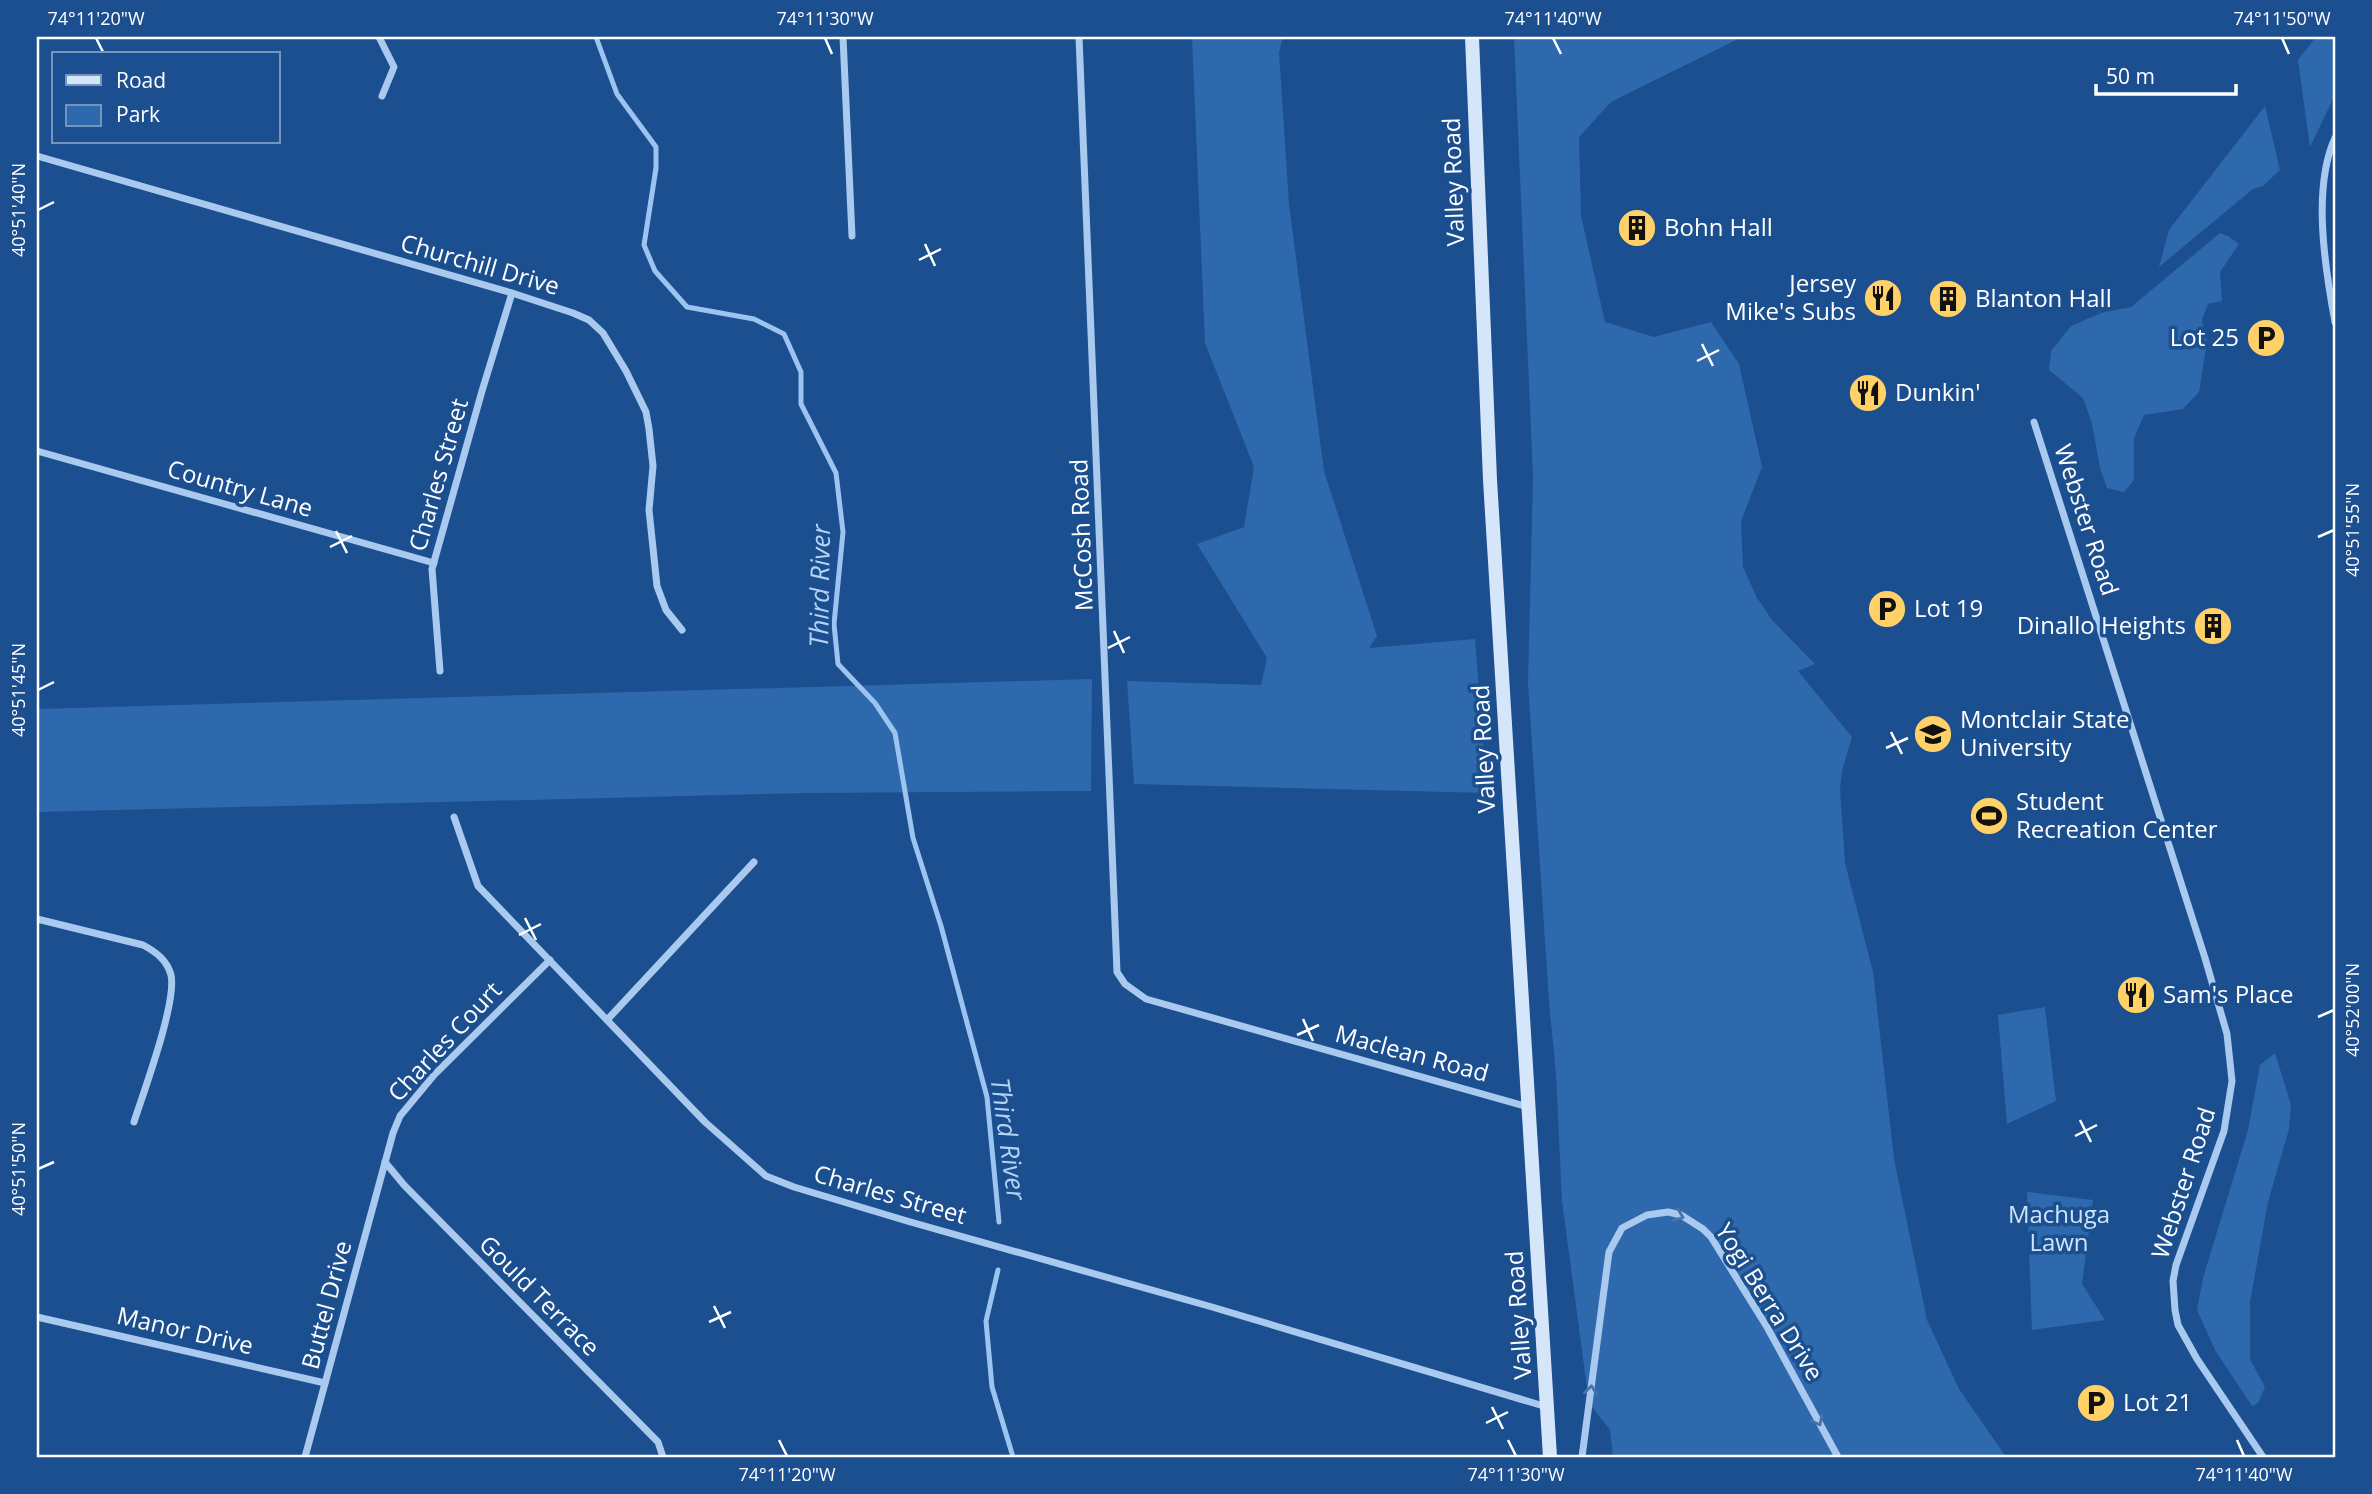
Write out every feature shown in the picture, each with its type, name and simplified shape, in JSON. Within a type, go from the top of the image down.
[{"type":"main road","name":"Valley Road","points":[[1472,37],[1490,467],[1550,1457]]},
{"type":"street","points":[[379,37],[394,67],[382,96]]},
{"type":"street","points":[[844,37],[852,236]]},
{"type":"street","name":"McCosh Road","points":[[1079,37],[1118,972],[1125,985],[1135,993],[1165,1004]]},
{"type":"street","points":[[2335,138],[2325,176],[2322,202],[2335,322]]},
{"type":"street","name":"Churchill Drive","points":[[37,156],[512,293],[589,320],[603,333],[646,412],[653,466],[649,510],[657,586],[666,610],[682,630]]},
{"type":"street","name":"Charles Street","points":[[440,671],[433,590],[434,564],[512,293]]},
{"type":"street","name":"Webster Road","points":[[2034,422],[2227,1034],[2232,1081],[2230,1107],[2176,1265],[2173,1295],[2178,1325],[2190,1348],[2263,1457]]},
{"type":"street","name":"Country Lane","points":[[37,451],[434,564]]},
{"type":"street","name":"Charles Street","points":[[454,817],[478,886],[705,1122],[766,1176],[907,1221],[1547,1407]]},
{"type":"street","points":[[608,1019],[754,862]]},
{"type":"street","points":[[37,919],[143,945],[157,952],[170,972],[170,1003],[134,1122]]},
{"type":"street","name":"Charles Court","points":[[386,1162],[400,1116],[434,1075],[551,960]]},
{"type":"street","name":"Maclean Road","points":[[1165,1004],[1528,1107]]},
{"type":"street","name":"Buttel Drive","points":[[305,1457],[386,1162]]},
{"type":"street","name":"Gould Terrace","points":[[386,1162],[404,1185],[658,1442],[663,1457]]},
{"type":"street","name":"Yogi Berra Drive","points":[[1582,1457],[1609,1252],[1622,1228],[1647,1215],[1668,1212],[1682,1215],[1711,1237],[1767,1327],[1838,1457]]},
{"type":"street","name":"Manor Drive","points":[[37,1317],[326,1383]]},
{"type":"green space","points":[[1192,37],[1283,37],[1279,52],[1289,204],[1324,471],[1377,636],[1369,648],[1475,639],[1487,793],[1134,784],[1127,681],[1261,685],[1267,658],[1197,544],[1244,527],[1254,467],[1205,343]]},
{"type":"green space","points":[[1514,37],[1742,37],[1611,102],[1579,137],[1581,216],[1605,322],[1654,337],[1711,322],[1739,364],[1762,467],[1741,521],[1743,567],[1757,598],[1772,620],[1815,664],[1798,671],[1852,737],[1840,789],[1845,863],[1873,972],[1894,1159],[1927,1320],[1959,1389],[2006,1457],[1613,1457],[1610,1430],[1589,1403],[1562,1201],[1556,1074],[1528,683],[1533,477]]},
{"type":"green space","points":[[2316,37],[2335,37],[2335,95],[2310,147],[2298,60]]},
{"type":"green space","points":[[2265,106],[2280,170],[2159,267],[2169,230]]},
{"type":"green space","points":[[2220,233],[2239,244],[2220,272],[2222,301],[2208,304],[2202,320],[2207,342],[2199,392],[2183,409],[2144,415],[2134,438],[2134,480],[2124,492],[2107,488],[2083,398],[2049,370],[2051,351],[2071,326],[2101,313],[2131,307]]},
{"type":"green space","points":[[1092,679],[1091,791],[807,793],[37,812],[37,709]]},
{"type":"green space","points":[[2045,1007],[2056,1101],[2007,1124],[1998,1015]]},
{"type":"green space","points":[[2275,1053],[2291,1105],[2289,1129],[2268,1202],[2250,1302],[2250,1359],[2265,1387],[2258,1403],[2252,1406],[2215,1350],[2197,1310],[2203,1278],[2248,1130],[2260,1065]]},
{"type":"green space","name":"Machuga Lawn","points":[[2027,1192],[2093,1200],[2082,1284],[2105,1320],[2032,1330]]},
{"type":"waterway","name":"Third River","points":[[596,37],[617,94],[656,147],[656,168],[644,245],[655,271],[687,307],[754,319],[784,334],[801,372],[801,404],[836,473],[843,532],[834,624],[838,664],[875,703],[895,733],[913,838],[941,926],[987,1097],[999,1222]]},
{"type":"waterway","name":"Third River","points":[[998,1270],[986,1321],[992,1387],[1013,1457]]},
{"type":"place","name":"Bohn Hall","points":[[1637,228]]},
{"type":"place","name":"Jersey Mike's Subs","points":[[1883,298]]},
{"type":"place","name":"Blanton Hall","points":[[1948,299]]},
{"type":"place","name":"Lot 25","points":[[2266,338]]},
{"type":"place","name":"Dunkin'","points":[[1868,393]]},
{"type":"place","name":"Lot 19","points":[[1887,609]]},
{"type":"place","name":"Dinallo Heights","points":[[2213,626]]},
{"type":"place","name":"Montclair State University","points":[[1933,734]]},
{"type":"place","name":"Student Recreation Center","points":[[1989,816]]},
{"type":"place","name":"Sam's Place","points":[[2136,995]]},
{"type":"place","name":"Lot 21","points":[[2096,1403]]}]
